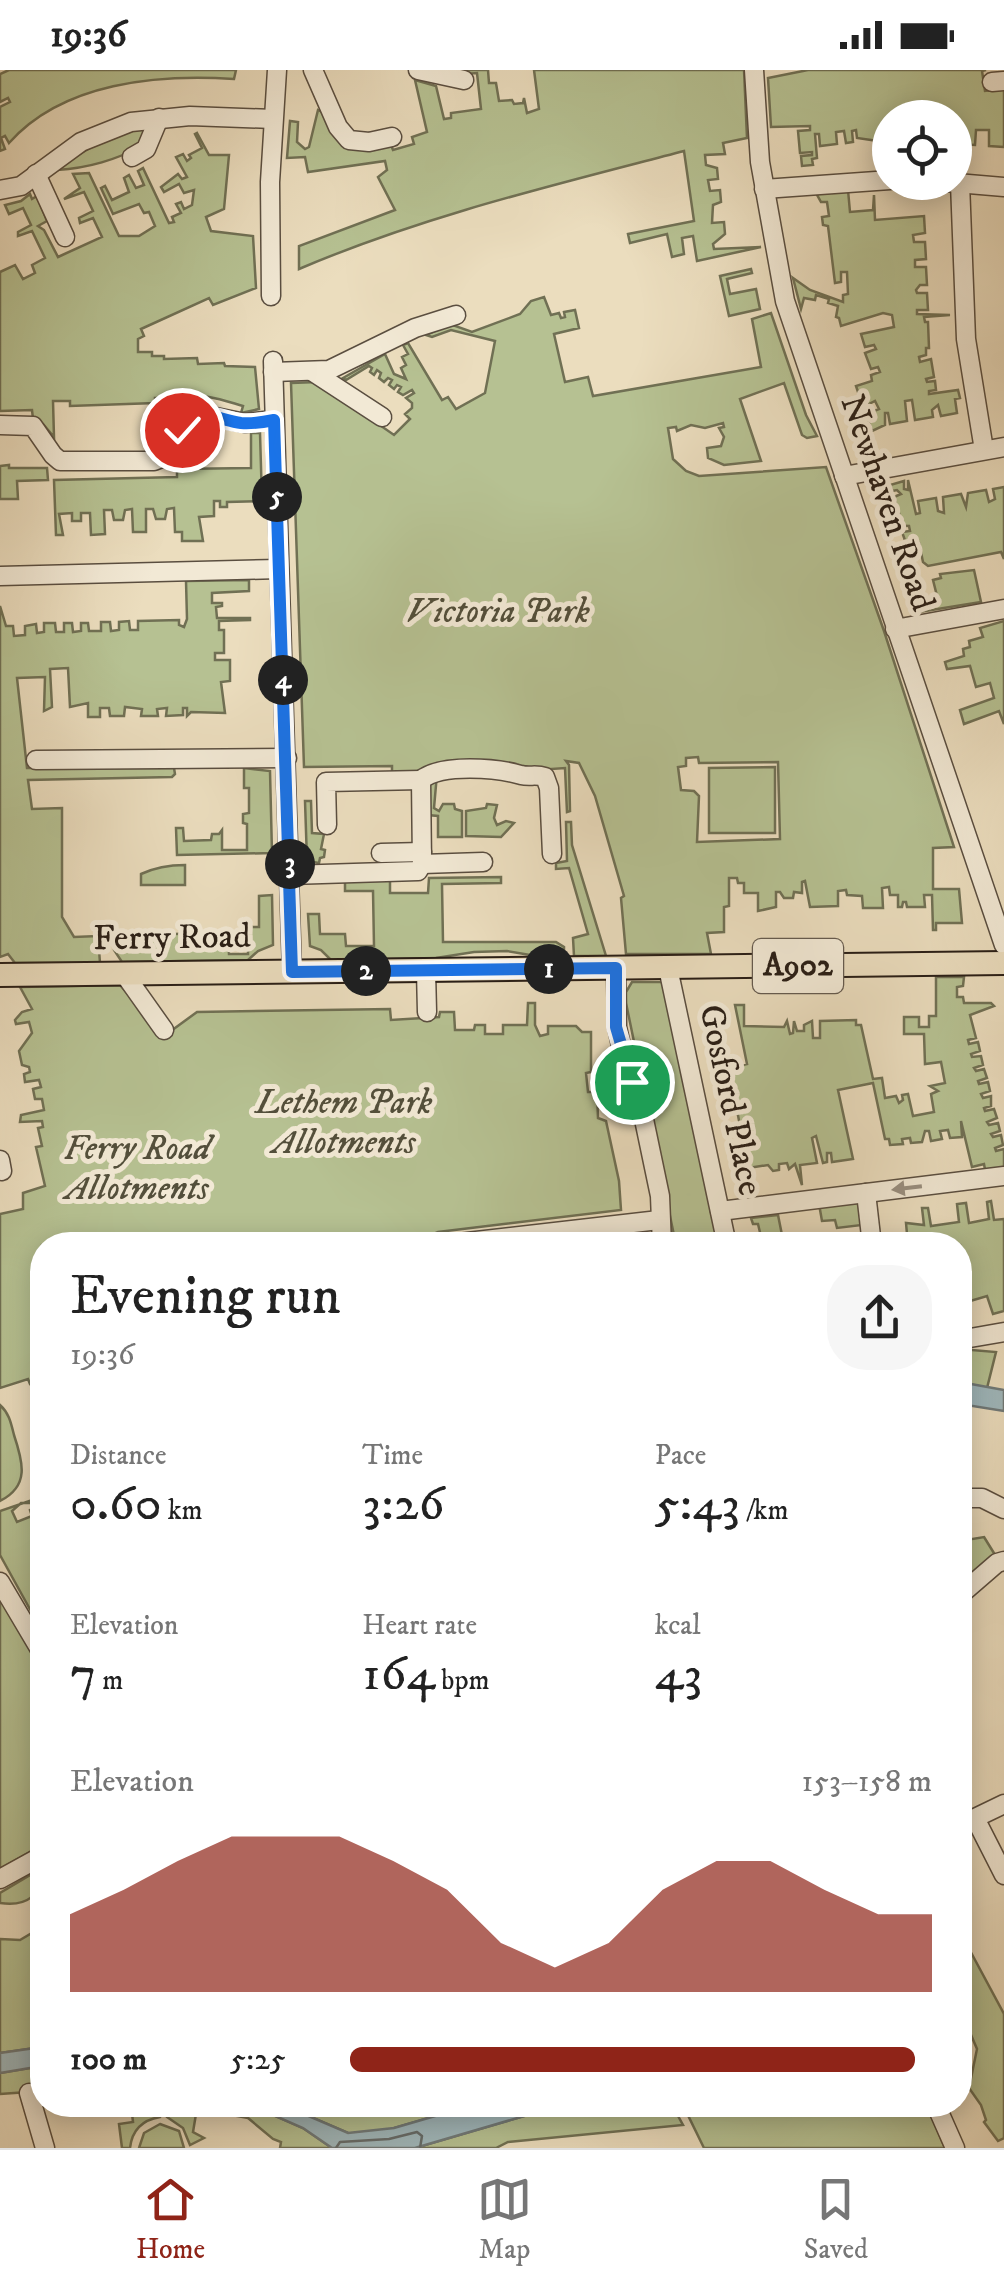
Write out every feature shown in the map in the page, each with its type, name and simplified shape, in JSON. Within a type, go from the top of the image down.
[{"type":"main road","name":"Ferry Road","points":[[0,975],[1004,964]]},
{"type":"street","points":[[271,286],[277,70]]},
{"type":"street","points":[[313,70],[338,127],[349,140],[362,143],[392,137]]},
{"type":"street","points":[[418,70],[464,80]]},
{"type":"street","name":"Newhaven Road","points":[[754,71],[764,189],[785,301],[1004,946]]},
{"type":"street","points":[[0,190],[21,186],[71,148],[131,122],[159,118],[273,119]]},
{"type":"street","points":[[132,157],[146,149],[159,118]]},
{"type":"street","points":[[36,174],[66,237]]},
{"type":"street","points":[[764,189],[872,181]]},
{"type":"street","points":[[972,184],[1004,187]]},
{"type":"street","points":[[954,200],[966,339],[984,450]]},
{"type":"street","points":[[292,972],[273,369],[332,369],[415,328],[456,315]]},
{"type":"street","points":[[312,371],[382,416]]},
{"type":"street","points":[[0,424],[33,426],[52,455],[70,462],[161,459],[171,452],[188,422],[200,415],[245,423],[274,412]]},
{"type":"street","points":[[844,476],[1004,447]]},
{"type":"street","points":[[0,576],[280,569]]},
{"type":"street","points":[[895,629],[1004,609]]},
{"type":"street","points":[[36,760],[287,758]]},
{"type":"street","points":[[306,782],[421,780],[440,770],[509,770],[544,778],[549,788],[552,854]]},
{"type":"street","points":[[290,875],[418,871],[422,858],[421,780]]},
{"type":"street","points":[[326,782],[327,825]]},
{"type":"street","points":[[381,852],[483,862]]},
{"type":"street","points":[[619,968],[616,1027],[630,1079],[639,1096],[658,1190],[660,1232]]},
{"type":"street","name":"Gosford Place","points":[[668,968],[724,1232]]},
{"type":"street","points":[[426,971],[427,1012]]},
{"type":"street","points":[[125,974],[164,1030]]},
{"type":"street","points":[[601,1080],[630,1079]]},
{"type":"street","points":[[720,1211],[1004,1176]]},
{"type":"street","points":[[866,1192],[871,1232]]},
{"type":"street","points":[[567,1232],[658,1220]]},
{"type":"street","points":[[972,1338],[1004,1332]]},
{"type":"street","points":[[972,1498],[982,1498],[1004,1509]]},
{"type":"street","points":[[972,1585],[1004,1561]]},
{"type":"street","points":[[0,1582],[30,1633]]},
{"type":"street","points":[[1004,1804],[975,1818],[1004,1875]]},
{"type":"street","points":[[0,1879],[30,1863]]},
{"type":"street","points":[[36,2117],[45,2148]]},
{"type":"street","points":[[941,2117],[955,2148]]},
{"type":"green space","points":[[9,70],[236,70],[234,79],[144,81],[84,95],[31,123],[9,143],[5,136],[1,138],[5,149],[0,151],[0,107],[10,102],[8,98],[0,102],[0,74]]},
{"type":"green space","points":[[463,70],[488,70],[489,83],[496,83],[499,101],[523,103],[524,98],[527,113],[539,109],[534,70],[744,70],[747,138],[723,143],[725,154],[705,155],[706,165],[717,168],[718,179],[708,180],[710,191],[720,190],[721,202],[713,205],[712,223],[724,222],[725,234],[713,244],[714,249],[761,247],[697,261],[693,236],[682,238],[684,254],[672,257],[667,234],[630,243],[628,234],[694,221],[684,151],[441,217],[299,269],[299,246],[395,210],[378,177],[387,170],[385,161],[308,172],[305,157],[287,158],[290,121],[298,122],[297,142],[305,149],[309,147],[318,110],[348,146],[391,145],[393,150],[414,144],[412,137],[427,132],[415,80],[436,86],[444,119],[451,118],[451,113],[481,109],[477,73],[464,74]]},
{"type":"green space","points":[[808,70],[986,70],[982,71],[985,91],[1004,89],[1004,147],[989,146],[989,130],[976,130],[972,145],[972,100],[872,100],[872,140],[857,138],[856,130],[852,131],[853,142],[846,143],[844,131],[836,132],[837,144],[820,146],[819,134],[815,134],[817,158],[812,159],[813,165],[802,166],[801,156],[812,152],[800,153],[798,131],[810,130],[810,126],[771,127],[768,78]]},
{"type":"green space","points":[[150,126],[145,145],[91,165],[57,170],[101,142]]},
{"type":"green space","points":[[197,133],[209,155],[229,155],[224,209],[206,217],[211,231],[253,236],[256,288],[213,305],[209,298],[141,329],[144,336],[138,339],[138,352],[152,352],[152,356],[164,359],[197,358],[198,364],[255,367],[259,409],[241,413],[243,406],[220,399],[182,397],[182,412],[172,436],[170,398],[155,398],[155,403],[70,406],[70,401],[53,401],[54,437],[33,419],[32,410],[0,411],[0,272],[15,265],[23,279],[35,273],[32,265],[45,258],[32,231],[18,236],[18,232],[31,225],[23,208],[9,214],[5,205],[30,194],[32,199],[37,196],[47,221],[38,226],[58,257],[102,237],[93,218],[80,223],[79,218],[93,211],[84,192],[64,199],[80,188],[73,174],[89,173],[119,236],[139,236],[155,226],[149,212],[144,213],[139,204],[113,214],[101,188],[105,186],[112,200],[129,192],[124,178],[129,175],[136,188],[144,185],[138,171],[143,168],[169,223],[174,222],[172,217],[181,213],[176,204],[181,202],[184,209],[192,205],[194,190],[184,193],[179,184],[164,192],[161,187],[178,174],[182,179],[187,177],[176,157],[183,154],[187,161],[189,155],[202,148]]},
{"type":"green space","points":[[848,190],[850,212],[873,210],[874,200],[875,220],[924,216],[925,233],[913,235],[914,242],[925,242],[926,259],[915,260],[915,267],[926,267],[927,285],[916,290],[927,293],[928,310],[917,310],[917,314],[950,315],[924,317],[928,322],[929,348],[926,355],[919,357],[920,362],[931,359],[934,377],[926,379],[935,381],[936,390],[929,394],[958,390],[957,413],[941,416],[938,405],[932,410],[933,417],[915,420],[912,400],[905,401],[907,421],[890,424],[885,413],[885,425],[872,431],[866,414],[879,409],[875,401],[863,407],[856,386],[872,381],[871,375],[880,372],[878,367],[871,369],[865,353],[876,349],[874,345],[865,347],[861,334],[894,327],[892,315],[883,313],[841,326],[836,317],[838,306],[816,295],[815,300],[804,298],[801,309],[793,278],[810,290],[843,302],[843,295],[848,294],[847,272],[841,272],[841,282],[835,283],[828,226],[823,225],[822,217],[829,216],[827,202],[821,202],[816,193]]},
{"type":"green space","points":[[751,269],[752,273],[727,279],[730,294],[756,289],[760,309],[729,316],[720,276]]},
{"type":"green space","name":"Victoria Park","points":[[544,297],[551,315],[559,313],[561,318],[565,317],[564,312],[575,310],[579,328],[554,334],[565,382],[588,377],[593,396],[761,367],[752,319],[771,313],[817,436],[802,435],[784,383],[740,399],[761,461],[724,465],[708,458],[707,448],[721,446],[724,437],[719,428],[724,427],[723,423],[705,428],[691,425],[677,431],[676,427],[668,428],[673,459],[699,476],[826,467],[954,847],[933,848],[933,889],[959,889],[962,923],[936,923],[933,930],[932,895],[924,895],[925,907],[907,907],[903,902],[898,907],[898,895],[890,895],[889,887],[882,888],[883,908],[863,908],[862,896],[847,895],[846,890],[838,891],[838,906],[810,907],[805,881],[802,893],[794,892],[793,898],[784,898],[776,892],[776,907],[758,911],[758,893],[744,893],[744,883],[729,878],[724,932],[707,933],[711,954],[626,954],[621,898],[624,896],[595,796],[579,763],[566,761],[570,811],[567,812],[565,768],[523,771],[518,765],[459,765],[392,776],[392,766],[304,767],[291,383],[318,382],[394,435],[410,419],[405,414],[412,403],[406,398],[414,393],[412,390],[403,395],[398,392],[401,387],[397,385],[394,389],[389,385],[392,380],[384,382],[379,378],[381,373],[377,370],[374,375],[369,366],[346,380],[343,378],[385,354],[394,374],[406,379],[401,368],[406,365],[402,357],[408,354],[403,345],[408,343],[442,400],[448,397],[456,409],[485,393],[495,341],[451,330],[432,337],[426,335],[450,324],[472,332],[520,314],[531,301]],"holes":[[[698,757],[699,763],[778,762],[780,839],[697,842],[699,796],[694,791],[681,790],[678,767],[686,766],[686,758]]]},
{"type":"green space","points":[[251,433],[260,433],[262,501],[227,502],[227,507],[220,507],[220,501],[214,501],[214,516],[199,517],[203,541],[182,541],[182,532],[175,532],[174,508],[167,509],[165,519],[156,519],[153,509],[146,509],[146,532],[133,532],[132,509],[125,510],[123,520],[114,520],[112,510],[104,510],[105,534],[91,535],[90,513],[81,513],[81,521],[72,521],[72,513],[59,514],[63,535],[56,535],[54,480],[177,477],[177,469],[251,468]]},
{"type":"green space","points":[[0,466],[47,468],[48,480],[17,481],[18,499],[0,499]]},
{"type":"green space","points":[[908,480],[916,514],[920,513],[918,501],[936,498],[938,511],[944,513],[943,497],[961,494],[966,507],[968,493],[986,490],[989,502],[995,499],[993,489],[1004,487],[1004,559],[1001,552],[928,566],[923,562],[919,543],[899,546],[906,543],[902,532],[910,531],[909,526],[880,525],[902,523],[894,497],[901,494],[892,491],[890,485],[904,481],[904,489],[908,490]]},
{"type":"green space","points":[[974,570],[981,602],[919,612],[917,602],[937,596],[933,580],[941,578],[940,574]]},
{"type":"green space","points":[[249,580],[249,591],[212,593],[212,603],[222,603],[216,607],[217,618],[250,618],[219,621],[219,630],[224,630],[224,653],[215,653],[215,660],[230,660],[230,681],[221,682],[225,713],[191,712],[187,716],[187,708],[183,708],[183,715],[166,716],[167,708],[157,709],[158,716],[141,716],[142,709],[125,707],[124,716],[110,716],[109,708],[100,708],[100,717],[88,717],[88,703],[70,707],[68,668],[50,669],[52,707],[44,711],[45,677],[17,678],[27,768],[174,768],[175,774],[28,780],[32,809],[62,808],[62,917],[74,937],[98,936],[100,963],[15,963],[8,954],[0,957],[0,606],[6,626],[13,626],[14,636],[25,635],[25,626],[36,624],[37,633],[44,632],[44,623],[55,623],[56,632],[64,632],[64,623],[72,623],[73,632],[81,631],[81,623],[88,623],[89,631],[101,631],[101,622],[110,622],[111,631],[119,630],[119,622],[129,621],[130,630],[138,630],[138,621],[179,620],[184,627],[186,581]]},
{"type":"green space","points":[[1004,621],[1004,724],[999,711],[964,724],[960,710],[994,698],[990,683],[976,687],[970,666],[947,669],[945,662],[964,656],[963,649],[970,647],[969,641],[983,637],[980,628]]},
{"type":"green space","points":[[775,767],[775,833],[709,833],[709,768]]},
{"type":"green space","points":[[244,768],[270,771],[272,853],[177,855],[176,828],[183,828],[184,841],[211,840],[212,834],[222,830],[222,850],[247,850],[243,814],[249,813],[249,788],[244,788]]},
{"type":"green space","points":[[437,774],[434,808],[439,811],[443,804],[454,804],[455,809],[462,811],[462,837],[438,837],[438,816],[428,815],[428,779]]},
{"type":"green space","points":[[305,801],[311,801],[312,833],[324,834],[324,857],[319,863],[307,861]]},
{"type":"green space","points":[[487,804],[497,805],[497,825],[514,823],[501,837],[466,836],[466,811],[486,808]]},
{"type":"green space","points":[[566,822],[571,822],[572,845],[606,956],[574,956],[573,938],[588,934],[569,868],[556,869],[556,863],[567,861]]},
{"type":"green space","points":[[185,865],[185,885],[141,885],[141,874]]},
{"type":"green space","points":[[501,877],[501,883],[442,884],[443,942],[556,942],[564,947],[564,956],[507,951],[436,958],[331,960],[310,946],[308,914],[319,914],[320,934],[345,934],[346,946],[374,946],[373,891],[345,891],[345,880],[390,880],[390,893],[428,893],[429,878]]},
{"type":"green space","points":[[272,895],[273,945],[248,960],[122,962],[114,950],[115,935],[228,933],[229,954],[248,954],[248,927],[259,927],[259,896]]},
{"type":"green space","points":[[936,977],[964,977],[963,986],[957,987],[957,997],[963,997],[964,1003],[994,1006],[970,1015],[976,1038],[968,1040],[969,1044],[978,1042],[980,1051],[971,1054],[981,1056],[983,1065],[974,1068],[984,1069],[987,1078],[978,1081],[988,1082],[990,1091],[981,1094],[983,1098],[991,1096],[991,1106],[984,1108],[994,1109],[997,1118],[987,1122],[998,1123],[1000,1131],[991,1134],[1001,1135],[1003,1145],[995,1148],[1004,1149],[1004,1172],[986,1175],[984,1164],[972,1167],[961,1121],[962,1137],[950,1138],[948,1130],[940,1131],[942,1139],[931,1141],[929,1131],[925,1131],[922,1142],[911,1143],[910,1138],[902,1139],[903,1144],[890,1145],[889,1139],[885,1139],[873,1083],[838,1090],[853,1159],[832,1162],[831,1153],[827,1153],[827,1162],[823,1163],[816,1136],[812,1138],[817,1163],[800,1165],[802,1185],[795,1164],[789,1169],[787,1163],[779,1164],[779,1170],[773,1171],[768,1165],[748,1168],[729,1068],[747,1064],[735,1005],[744,1005],[744,1026],[784,1027],[787,1021],[790,1034],[794,1021],[797,1031],[804,1031],[804,1025],[812,1021],[813,1038],[820,1038],[820,1021],[856,1020],[856,1025],[861,1025],[873,1079],[882,1078],[885,1098],[896,1096],[899,1103],[902,1095],[908,1094],[913,1116],[934,1112],[931,1094],[938,1091],[930,1086],[945,1083],[941,1062],[925,1064],[924,1034],[904,1034],[904,1017],[919,1017],[919,1027],[929,1027],[929,1016],[936,1016]]},
{"type":"green space","points":[[632,982],[665,982],[716,1232],[673,1232],[626,992]]},
{"type":"green space","points":[[120,985],[164,1036],[197,1012],[390,1009],[391,1020],[439,1017],[440,1012],[454,1012],[455,1030],[474,1030],[475,1025],[485,1025],[485,1034],[503,1034],[503,1025],[527,1025],[528,1003],[535,1003],[535,1025],[540,1036],[548,1034],[548,1026],[576,1026],[582,1032],[591,1032],[588,1092],[597,1092],[598,1118],[606,1121],[621,1210],[438,1232],[30,1232],[30,1384],[28,1379],[0,1388],[0,1214],[23,1209],[23,1193],[45,1186],[36,1147],[42,1146],[38,1128],[43,1127],[42,1121],[20,1122],[21,1115],[44,1110],[42,1099],[35,1099],[33,1089],[41,1087],[39,1080],[25,1082],[24,1074],[30,1072],[29,1067],[22,1065],[19,1051],[32,1033],[29,1022],[16,1024],[15,1020],[32,1009],[20,987]]},
{"type":"green space","points":[[859,1199],[862,1225],[837,1228],[835,1220],[822,1221],[819,1204]]},
{"type":"green space","points":[[991,1201],[994,1220],[1004,1219],[1004,1311],[993,1314],[987,1296],[972,1300],[972,1232],[907,1232],[906,1223],[924,1225],[922,1208],[928,1208],[931,1226],[959,1222],[957,1204],[966,1203],[969,1223],[989,1219],[987,1202]]},
{"type":"green space","points":[[778,1215],[781,1232],[760,1232],[751,1218]]},
{"type":"green space","points":[[972,1350],[996,1352],[987,1388],[972,1385]]},
{"type":"green space","points":[[0,1405],[11,1422],[22,1472],[16,1488],[0,1501]]},
{"type":"green space","points":[[20,1504],[12,1511],[17,1522],[30,1517],[30,1609],[0,1555],[0,1511]]},
{"type":"green space","points":[[984,1537],[997,1558],[972,1576],[972,1539]]},
{"type":"green space","points":[[0,1589],[30,1642],[30,1852],[0,1869]]},
{"type":"green space","points":[[30,1875],[30,1898],[0,1903],[0,1893]]},
{"type":"green space","points":[[30,1934],[30,2049],[0,2053],[0,1939],[20,1940]]},
{"type":"green space","points":[[972,1954],[1004,2014],[1004,2138],[998,2141],[984,2122],[981,2105],[972,2092],[977,2049],[972,2037]]},
{"type":"green space","points":[[30,2068],[30,2092],[0,2094],[0,2073]]},
{"type":"green space","points":[[132,2117],[160,2117],[143,2123],[130,2148],[122,2148],[119,2124],[133,2122]]},
{"type":"green space","points":[[167,2117],[196,2117],[193,2132],[204,2138],[190,2145],[183,2128]]},
{"type":"green space","points":[[243,2117],[278,2117],[303,2128],[332,2148],[280,2148],[281,2142]]},
{"type":"green space","points":[[311,2117],[432,2117],[394,2128],[402,2148],[348,2133]]},
{"type":"green space","points":[[521,2117],[679,2117],[683,2125],[508,2142],[496,2148],[415,2148]]},
{"type":"green space","points":[[689,2117],[932,2117],[945,2148],[704,2148]]},
{"type":"green space","points":[[160,2124],[179,2131],[184,2148],[139,2148],[144,2133]]},
{"type":"water","points":[[972,1384],[1004,1390],[1004,1411],[972,1406]]},
{"type":"water","points":[[30,2049],[30,2068],[0,2073],[0,2053]]},
{"type":"water","points":[[278,2117],[311,2117],[348,2133],[394,2128],[432,2117],[521,2117],[415,2148],[332,2148],[303,2128]]},
{"type":"route","points":[[182,430],[191,419],[206,414],[245,423],[274,420],[292,972],[616,968],[616,1027],[632,1082]]},
{"type":"park label","name":"Lethem Park Allotments","points":[[344,1123]]},
{"type":"park label","name":"Ferry Road Allotments","points":[[137,1169]]}]
